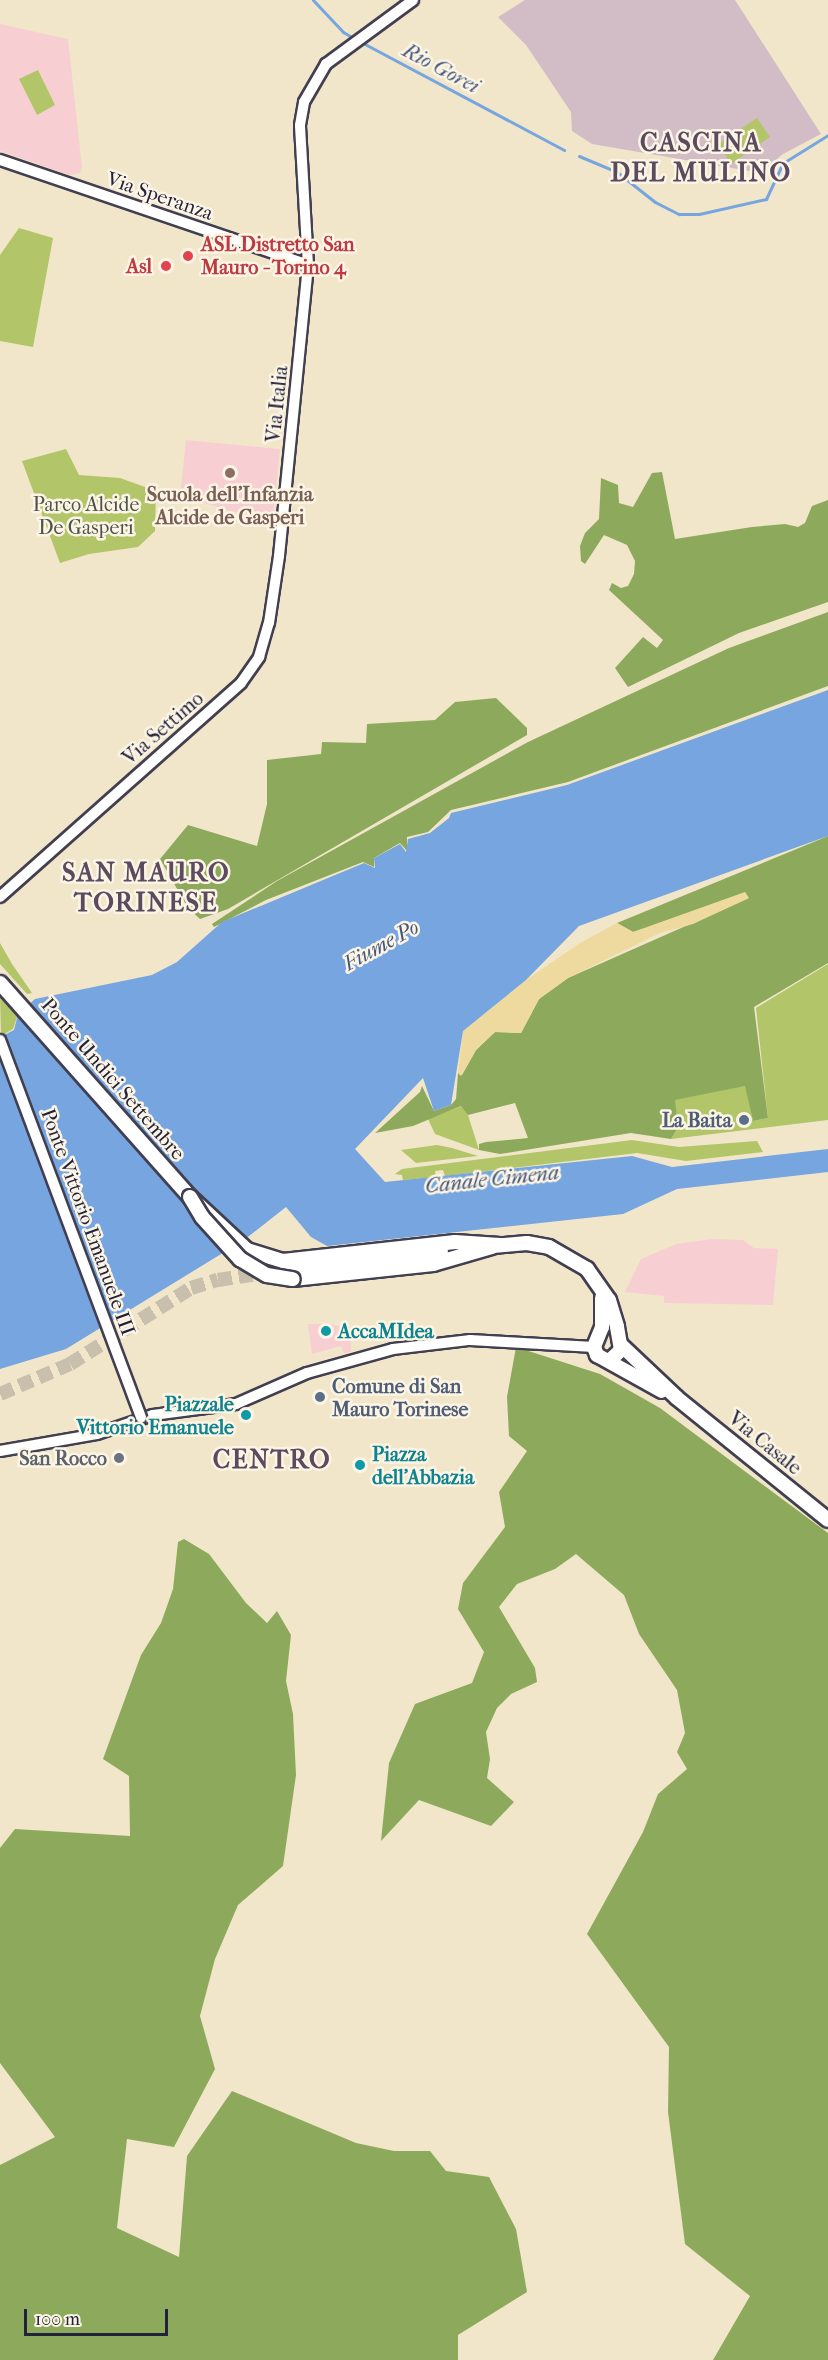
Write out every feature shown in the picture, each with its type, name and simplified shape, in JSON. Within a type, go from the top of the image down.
[{"type":"main road","name":"Ponte Undici Settembre","points":[[2,983],[190,1197]]},
{"type":"main road","points":[[190,1197],[232,1238],[262,1257],[291,1260],[455,1242],[500,1245],[526,1243],[560,1251],[587,1269],[603,1292],[619,1338],[620,1354],[609,1361]]},
{"type":"main road","points":[[190,1197],[202,1217],[240,1259],[267,1275],[433,1264],[500,1245]]},
{"type":"main road","points":[[603,1292],[597,1355],[677,1398]]},
{"type":"main road","points":[[598,1338],[609,1334],[619,1338],[677,1398]]},
{"type":"main road","name":"Via Casale","points":[[677,1398],[828,1520]]},
{"type":"street","name":"Via Italia","points":[[280,547],[308,265],[300,125],[304,102],[326,64],[413,0]]},
{"type":"street","name":"Via Speranza","points":[[0,160],[308,265]]},
{"type":"street","name":"Via Settimo","points":[[0,897],[252,669],[269,623],[280,547]]},
{"type":"street","name":"Ponte Vittorio Emanuele III","points":[[0,1040],[141,1418]]},
{"type":"street","points":[[0,1451],[97,1434],[141,1418],[236,1404],[307,1373],[393,1349],[470,1341],[598,1338]]},
{"type":"shaded area","points":[[525,0],[735,0],[821,134],[783,154],[761,173],[592,144],[572,131],[571,112],[526,45],[498,17]]},
{"type":"shaded area","points":[[0,24],[68,39],[82,167],[80,173],[69,175],[0,151]]},
{"type":"shaded area","name":"Scuola dell'Infanzia Alcide de Gasperi","points":[[186,440],[280,449],[272,523],[180,496]]},
{"type":"shaded area","points":[[712,1239],[743,1240],[754,1248],[778,1249],[773,1305],[664,1303],[664,1296],[625,1292],[641,1259],[676,1244]]},
{"type":"shaded area","points":[[308,1324],[331,1324],[350,1330],[351,1352],[344,1353],[341,1346],[312,1354]]},
{"type":"green space","points":[[38,70],[55,105],[37,115],[19,79]]},
{"type":"green space","points":[[757,118],[770,137],[731,164],[718,144]]},
{"type":"green space","points":[[19,228],[53,238],[33,347],[0,341],[0,255]]},
{"type":"green space","name":"Parco Alcide De Gasperi","points":[[66,449],[79,475],[120,478],[156,491],[155,531],[138,547],[89,554],[60,563],[22,461]]},
{"type":"green space","points":[[662,472],[675,539],[752,527],[785,524],[798,527],[805,523],[812,506],[828,500],[828,602],[739,633],[628,687],[615,668],[643,637],[657,648],[663,640],[609,590],[612,583],[621,588],[628,586],[634,574],[635,561],[627,545],[604,535],[585,564],[581,561],[580,546],[585,533],[599,519],[601,478],[618,485],[619,503],[633,507],[652,473]]},
{"type":"green space","points":[[828,612],[828,686],[568,782],[451,810],[428,832],[407,837],[407,851],[400,843],[374,858],[374,867],[363,862],[266,900],[214,927],[212,924],[277,881],[528,742],[729,648]]},
{"type":"green space","points":[[496,698],[527,728],[527,735],[228,909],[200,919],[188,908],[160,859],[188,825],[257,846],[267,804],[267,760],[321,754],[322,742],[366,743],[367,724],[435,720],[455,702]]},
{"type":"green space","points":[[828,836],[828,963],[754,1007],[768,1118],[753,1121],[745,1086],[675,1100],[678,1128],[671,1139],[631,1133],[500,1154],[479,1150],[479,1144],[486,1142],[528,1138],[515,1103],[468,1115],[461,1106],[413,1126],[375,1133],[420,1092],[422,1086],[434,1111],[451,1105],[456,1099],[458,1073],[462,1075],[476,1050],[495,1032],[521,1033],[539,999],[568,978],[749,898],[633,932],[617,923]]},
{"type":"green space","points":[[0,943],[32,993],[27,994],[0,964]]},
{"type":"green space","points":[[828,964],[828,1120],[671,1139],[678,1128],[674,1100],[721,1088],[746,1086],[753,1121],[768,1118],[756,1008]]},
{"type":"green space","points":[[0,994],[18,1014],[13,1029],[1,1036]]},
{"type":"green space","points":[[462,1106],[468,1115],[479,1150],[435,1134],[428,1119]]},
{"type":"green space","points":[[632,1140],[679,1147],[757,1141],[763,1152],[686,1161],[637,1153],[445,1176],[443,1170],[435,1171],[436,1177],[403,1180],[402,1175],[395,1174],[402,1169]]},
{"type":"green space","points":[[437,1145],[478,1156],[416,1163],[401,1150]]},
{"type":"green space","points":[[516,1347],[600,1374],[660,1408],[828,1533],[828,2360],[713,2360],[750,2296],[685,2244],[668,2112],[669,2047],[587,1934],[643,1832],[658,1794],[687,1769],[677,1752],[685,1733],[677,1690],[639,1634],[624,1595],[576,1554],[555,1569],[517,1584],[499,1607],[535,1668],[537,1682],[511,1694],[497,1708],[486,1732],[490,1759],[487,1778],[514,1802],[491,1826],[419,1800],[381,1841],[389,1763],[415,1704],[472,1683],[484,1652],[458,1609],[463,1583],[505,1527],[499,1492],[527,1451],[509,1436],[507,1397]]},
{"type":"green space","points":[[184,1539],[209,1554],[246,1603],[267,1623],[277,1611],[291,1635],[286,1681],[293,1714],[296,1775],[283,1866],[238,1905],[215,1959],[200,2016],[215,2069],[174,2147],[127,2139],[117,2228],[179,2257],[187,2156],[232,2091],[356,2143],[394,2151],[430,2151],[446,2171],[489,2177],[516,2229],[527,2292],[458,2335],[458,2360],[0,2360],[0,2165],[55,2137],[0,2063],[0,1848],[15,1829],[130,1836],[129,1776],[103,1759],[141,1655],[161,1623],[173,1589],[178,1542]]},
{"type":"sand","points":[[745,892],[749,898],[693,924],[660,933],[568,978],[539,999],[521,1033],[495,1032],[476,1050],[461,1076],[458,1073],[463,1031],[526,980],[580,943],[617,923],[633,932]]},
{"type":"water","points":[[828,690],[828,836],[579,926],[526,980],[463,1031],[451,1105],[434,1111],[423,1078],[355,1149],[385,1182],[632,1156],[672,1167],[828,1149],[828,1172],[677,1189],[623,1214],[327,1246],[311,1237],[286,1207],[244,1240],[66,1349],[0,1369],[0,1037],[14,1030],[18,1014],[35,999],[152,975],[177,962],[222,922],[364,863],[375,868],[374,858],[400,844],[406,852],[408,839],[430,833],[449,818],[451,813],[567,785]]},
{"type":"waterway","name":"Rio Gorei","points":[[313,0],[343,32],[355,39]]},
{"type":"waterway","name":"Rio Gorei","points":[[361,42],[564,150]]},
{"type":"waterway","points":[[579,156],[617,172],[655,202],[679,214],[699,214],[766,199],[783,163],[828,135]]},
{"type":"tunnel","points":[[0,1394],[70,1364],[191,1288],[218,1280],[271,1272]]},
{"type":"place","name":"ASL Distretto San Mauro - Torino 4","points":[[188,256]]},
{"type":"place","name":"Asl","points":[[166,266]]},
{"type":"place","name":"Scuola dell'Infanzia Alcide de Gasperi","points":[[230,473]]},
{"type":"place","name":"La Baita","points":[[744,1120]]},
{"type":"place","name":"AccaMIdea","points":[[326,1331]]},
{"type":"place","name":"Comune di San Mauro Torinese","points":[[320,1397]]},
{"type":"place","name":"Piazzale Vittorio Emanuele","points":[[246,1415]]},
{"type":"place","name":"San Rocco","points":[[119,1458]]},
{"type":"place","name":"Piazza dell'Abbazia","points":[[360,1465]]},
{"type":"district","name":"CASCINA DEL MULINO","points":[[701,158]]},
{"type":"district","name":"SAN MAURO TORINESE","points":[[146,888]]},
{"type":"district","name":"CENTRO","points":[[272,1460]]},
{"type":"water label","name":"Fiume Po","points":[[381,945]]},
{"type":"water label","name":"Canale Cimena","points":[[492,1179]]}]
